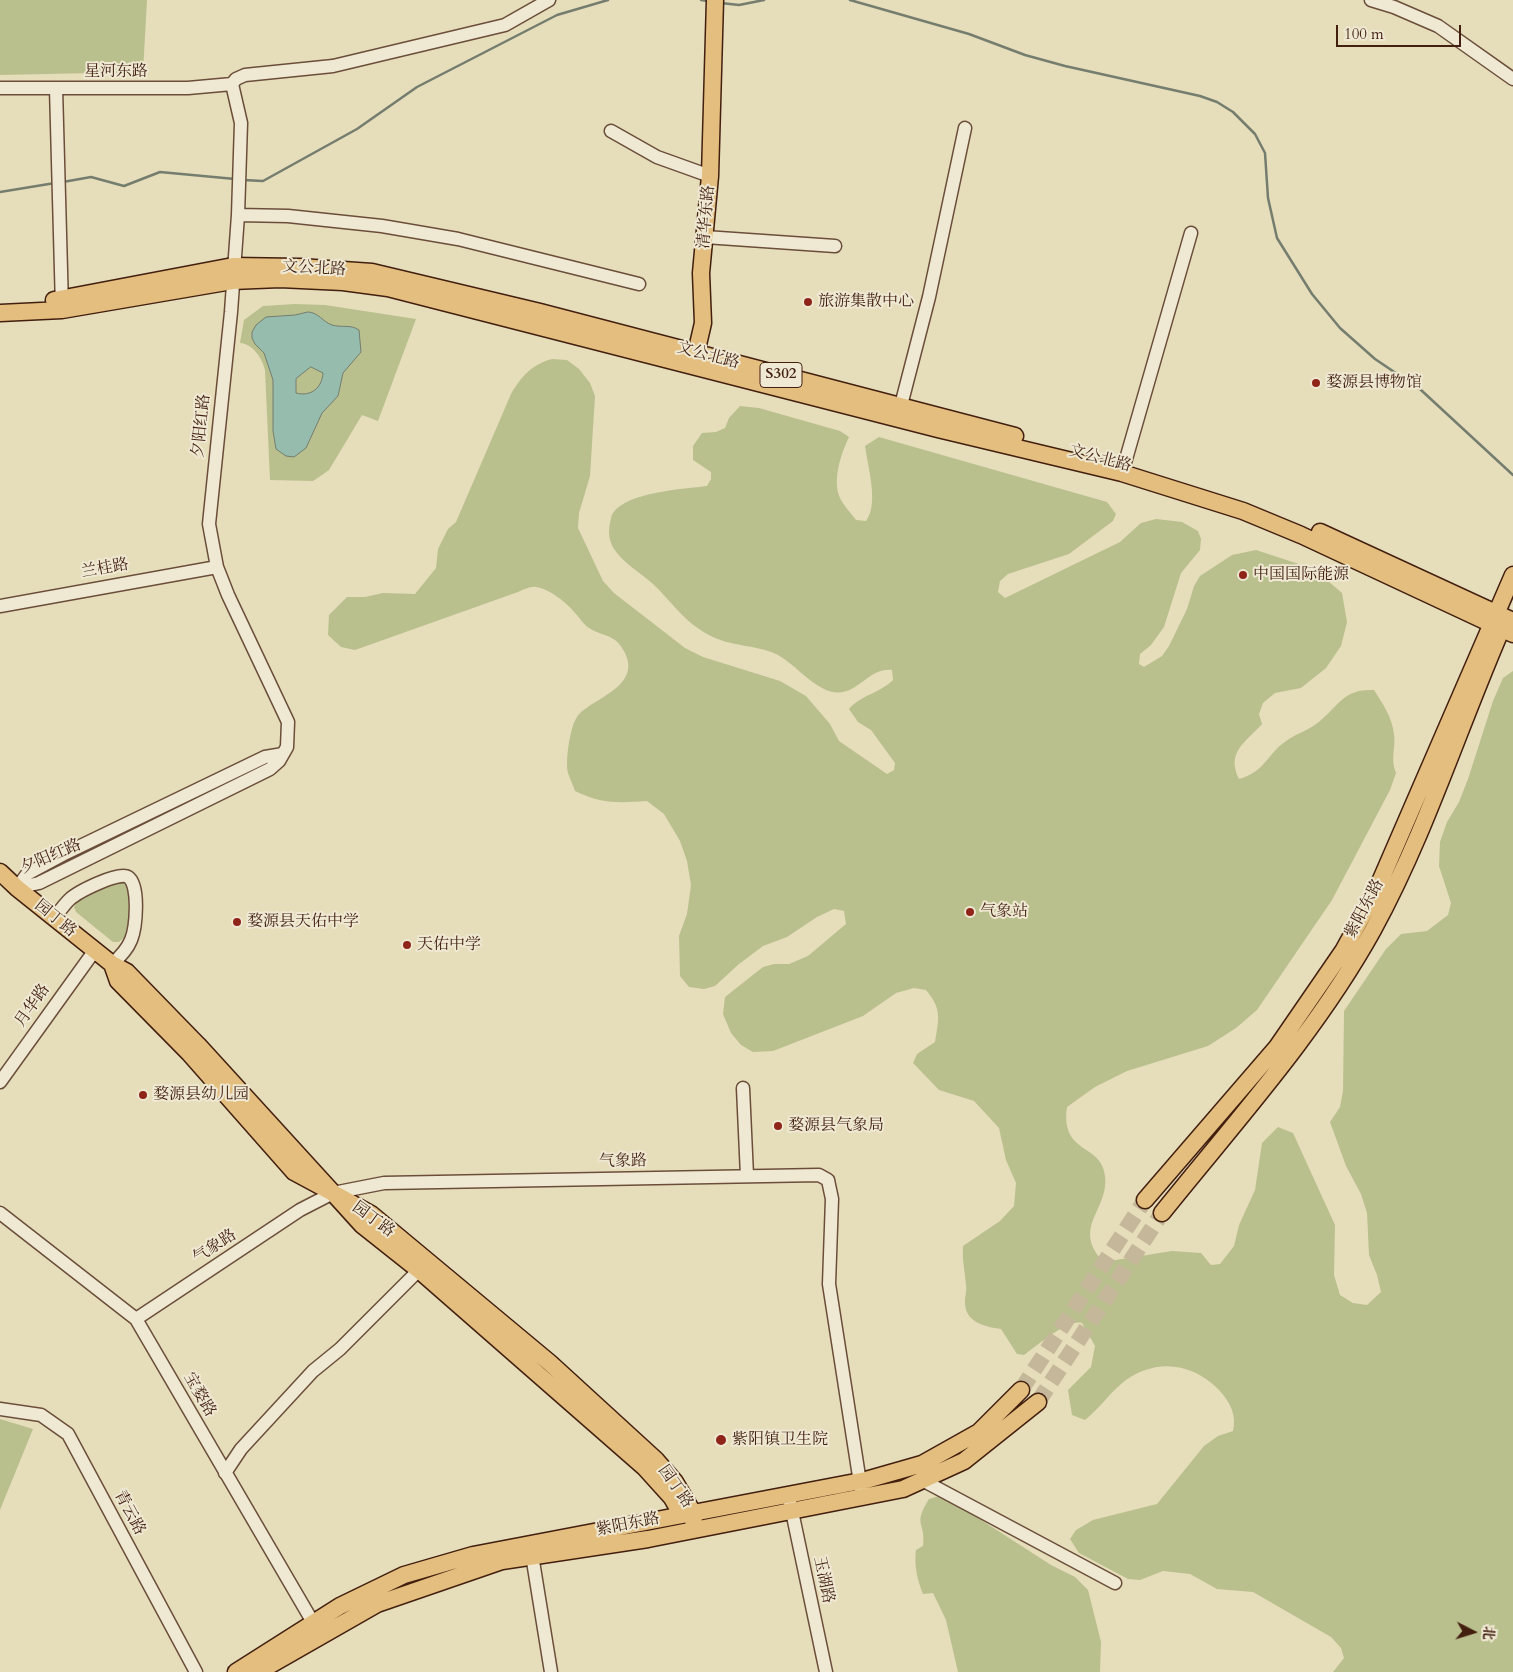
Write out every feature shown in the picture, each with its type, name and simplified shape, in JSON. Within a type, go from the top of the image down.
[{"type":"main road","name":"清华东路","points":[[695,360],[703,323],[702,273],[710,176],[715,0]]},
{"type":"main road","name":"文公北路","points":[[0,313],[25,311],[232,274],[300,267],[372,272],[540,312],[695,360],[1240,500],[1341,541],[1503,623]]},
{"type":"main road","name":"紫阳东路","points":[[1162,1213],[1317,1021],[1373,930],[1418,838],[1503,623],[1513,575]]},
{"type":"main road","name":"紫阳东路","points":[[1145,1200],[1276,1047],[1343,951],[1376,891],[1513,600]]},
{"type":"main road","name":"园丁路","points":[[0,872],[17,888],[112,964],[127,972],[198,1045],[333,1193],[371,1214],[423,1267],[550,1363],[656,1460],[675,1482],[689,1520]]},
{"type":"main road","points":[[0,884],[17,888]]},
{"type":"main road","name":"紫阳东路","points":[[861,1489],[922,1464],[979,1432],[1021,1390]]},
{"type":"main road","name":"紫阳东路","points":[[236,1672],[317,1629],[377,1604],[531,1550],[861,1489],[902,1488],[964,1461],[1038,1402]]},
{"type":"main road","name":"紫阳东路","points":[[258,1672],[317,1629]]},
{"type":"street","name":"星河东路","points":[[0,88],[188,88],[232,84],[236,79],[244,75],[333,66],[505,24],[549,0]]},
{"type":"street","points":[[1371,0],[1394,7],[1438,26],[1513,79]]},
{"type":"street","name":"夕阳红路","points":[[17,888],[39,883],[270,769],[284,754],[289,739],[288,722],[217,567],[209,524],[209,506],[231,312],[232,274],[238,215],[241,123],[232,84]]},
{"type":"street","points":[[56,88],[62,304]]},
{"type":"street","points":[[899,412],[927,306],[965,128]]},
{"type":"street","points":[[611,131],[657,157],[710,176]]},
{"type":"street","points":[[238,215],[288,216],[382,226],[448,238],[639,284]]},
{"type":"street","points":[[1124,469],[1191,233]]},
{"type":"street","points":[[705,237],[835,246]]},
{"type":"street","name":"兰桂路","points":[[0,606],[217,567]]},
{"type":"street","points":[[54,918],[74,896],[116,876],[126,876],[132,880],[136,895],[134,930],[127,949],[112,964]]},
{"type":"street","name":"月华路","points":[[0,1082],[95,950]]},
{"type":"street","points":[[744,1088],[747,1176]]},
{"type":"street","name":"气象路","points":[[136,1318],[300,1210],[333,1193],[384,1183],[819,1175],[828,1180],[832,1199],[829,1284],[861,1489]]},
{"type":"street","name":"宝婺路","points":[[0,1214],[136,1318],[317,1629]]},
{"type":"street","points":[[226,1473],[241,1449],[313,1370],[340,1349],[423,1267]]},
{"type":"street","name":"青云路","points":[[0,1409],[41,1415],[68,1434],[196,1672]]},
{"type":"street","points":[[922,1480],[1115,1583]]},
{"type":"street","name":"玉湖路","points":[[790,1503],[826,1672]]},
{"type":"street","points":[[531,1550],[550,1672]]},
{"type":"green space","points":[[0,0],[147,0],[143,72],[0,75]]},
{"type":"green space","points":[[325,305],[416,319],[378,421],[362,415],[329,470],[313,481],[270,480],[265,370],[256,352],[249,346],[240,343],[244,320],[263,306]]},
{"type":"green space","points":[[552,359],[567,360],[579,369],[590,383],[595,396],[590,476],[579,513],[578,528],[603,581],[614,593],[685,648],[703,657],[780,681],[806,696],[830,724],[839,741],[887,774],[894,770],[895,763],[871,730],[858,722],[849,709],[859,700],[893,680],[892,670],[874,674],[852,689],[844,692],[824,689],[812,682],[790,663],[770,651],[726,642],[700,630],[653,584],[623,559],[611,543],[609,530],[611,516],[620,506],[630,500],[671,490],[707,486],[711,479],[711,472],[693,460],[693,446],[702,433],[716,432],[725,428],[729,418],[740,406],[759,408],[840,431],[849,437],[843,451],[837,483],[840,498],[856,520],[866,521],[870,514],[872,485],[865,446],[879,437],[1107,502],[1116,514],[1113,521],[1069,554],[1008,574],[1000,581],[998,592],[1005,598],[1120,542],[1141,523],[1156,519],[1182,522],[1198,531],[1201,539],[1200,550],[1181,573],[1164,627],[1151,645],[1140,654],[1139,664],[1144,667],[1162,656],[1169,646],[1200,576],[1232,555],[1256,550],[1314,569],[1342,593],[1347,622],[1341,646],[1326,668],[1301,688],[1275,693],[1263,703],[1259,714],[1262,724],[1239,748],[1235,762],[1236,770],[1239,779],[1255,772],[1279,746],[1316,724],[1344,698],[1356,692],[1374,690],[1389,716],[1394,734],[1393,763],[1396,773],[1390,790],[1332,900],[1257,1010],[1236,1028],[1208,1046],[1127,1071],[1095,1087],[1067,1107],[1066,1122],[1070,1133],[1075,1141],[1097,1158],[1105,1176],[1105,1188],[1091,1227],[1090,1237],[1093,1248],[1101,1259],[1116,1260],[1172,1251],[1201,1253],[1211,1265],[1220,1264],[1234,1246],[1239,1225],[1255,1190],[1262,1143],[1278,1127],[1293,1133],[1335,1225],[1334,1275],[1340,1295],[1353,1303],[1367,1305],[1381,1292],[1369,1255],[1367,1213],[1361,1194],[1346,1166],[1330,1122],[1340,1107],[1343,1091],[1344,1011],[1386,949],[1401,934],[1427,931],[1448,915],[1451,903],[1439,866],[1440,842],[1447,822],[1459,802],[1468,779],[1493,701],[1503,678],[1513,671],[1513,1672],[1333,1672],[1344,1658],[1341,1648],[1331,1637],[1253,1592],[1217,1589],[1190,1574],[1163,1571],[1140,1580],[1128,1579],[1079,1553],[1070,1539],[1076,1530],[1093,1520],[1157,1504],[1204,1446],[1218,1436],[1233,1431],[1232,1409],[1219,1390],[1198,1374],[1186,1369],[1162,1366],[1150,1368],[1126,1380],[1085,1420],[1072,1415],[1068,1390],[1091,1367],[1095,1346],[1082,1323],[1068,1325],[1060,1329],[1024,1355],[1017,1354],[1001,1329],[982,1325],[968,1314],[965,1301],[966,1287],[963,1246],[1000,1221],[1014,1206],[1016,1183],[1006,1160],[999,1128],[974,1101],[939,1090],[913,1063],[917,1054],[935,1042],[938,1026],[937,1008],[926,990],[914,988],[896,993],[863,1016],[773,1051],[753,1052],[741,1045],[731,1033],[723,1014],[725,997],[763,967],[774,964],[789,964],[808,956],[846,924],[844,911],[834,909],[817,917],[787,937],[763,946],[739,964],[715,986],[704,989],[689,987],[680,976],[679,936],[687,914],[691,885],[687,861],[680,841],[664,814],[647,801],[610,802],[585,795],[575,791],[568,773],[570,736],[574,722],[583,711],[620,684],[626,675],[628,665],[625,653],[617,642],[587,627],[568,605],[558,597],[541,588],[529,588],[355,650],[341,647],[328,635],[329,615],[347,597],[365,597],[383,593],[415,594],[436,568],[438,549],[448,529],[456,522],[511,394],[528,372],[539,364]]},
{"type":"green space","points":[[124,879],[128,887],[129,933],[119,942],[113,942],[76,912],[74,907],[80,895]]},
{"type":"green space","points":[[0,1419],[33,1429],[0,1510]]},
{"type":"green space","points":[[939,1496],[958,1505],[1051,1565],[1075,1577],[1088,1590],[1101,1642],[1100,1672],[958,1672],[946,1620],[933,1593],[923,1594],[916,1567],[916,1550],[923,1546],[921,1514],[929,1499]]},
{"type":"shaded area","points":[[312,312],[332,325],[352,327],[359,330],[361,352],[343,373],[338,396],[322,413],[306,448],[294,457],[286,456],[276,449],[273,431],[273,380],[264,353],[255,344],[252,332],[256,325],[266,317]],"holes":[[[311,367],[323,373],[320,383],[315,390],[306,394],[296,393],[296,379]]]},
{"type":"waterway","points":[[243,180],[263,181],[357,129],[417,87],[557,15],[608,0]]},
{"type":"waterway","points":[[701,0],[708,1]]},
{"type":"waterway","points":[[721,3],[739,5],[764,0]]},
{"type":"waterway","points":[[850,0],[969,34],[1025,55],[1065,66],[1200,96],[1217,102],[1233,112],[1255,134],[1265,153],[1268,198],[1277,238],[1312,294],[1340,328],[1375,359],[1421,390],[1513,475]]},
{"type":"waterway","points":[[63,182],[91,177],[124,186],[160,172],[235,179]]},
{"type":"waterway","points":[[0,192],[55,183]]},
{"type":"tunnel","points":[[1021,1390],[1145,1200]]},
{"type":"tunnel","points":[[1038,1402],[1162,1213]]},
{"type":"place","name":"旅游集散中心","points":[[808,302]]},
{"type":"place","name":"婺源县博物馆","points":[[1316,383]]},
{"type":"place","name":"中国国际能源","points":[[1243,575]]},
{"type":"place","name":"气象站","points":[[970,912]]},
{"type":"place","name":"婺源县天佑中学","points":[[237,922]]},
{"type":"place","name":"天佑中学","points":[[407,945]]},
{"type":"place","name":"婺源县幼儿园","points":[[143,1095]]},
{"type":"place","name":"婺源县气象局","points":[[778,1126]]},
{"type":"place","name":"紫阳镇卫生院","points":[[721,1440]]}]
